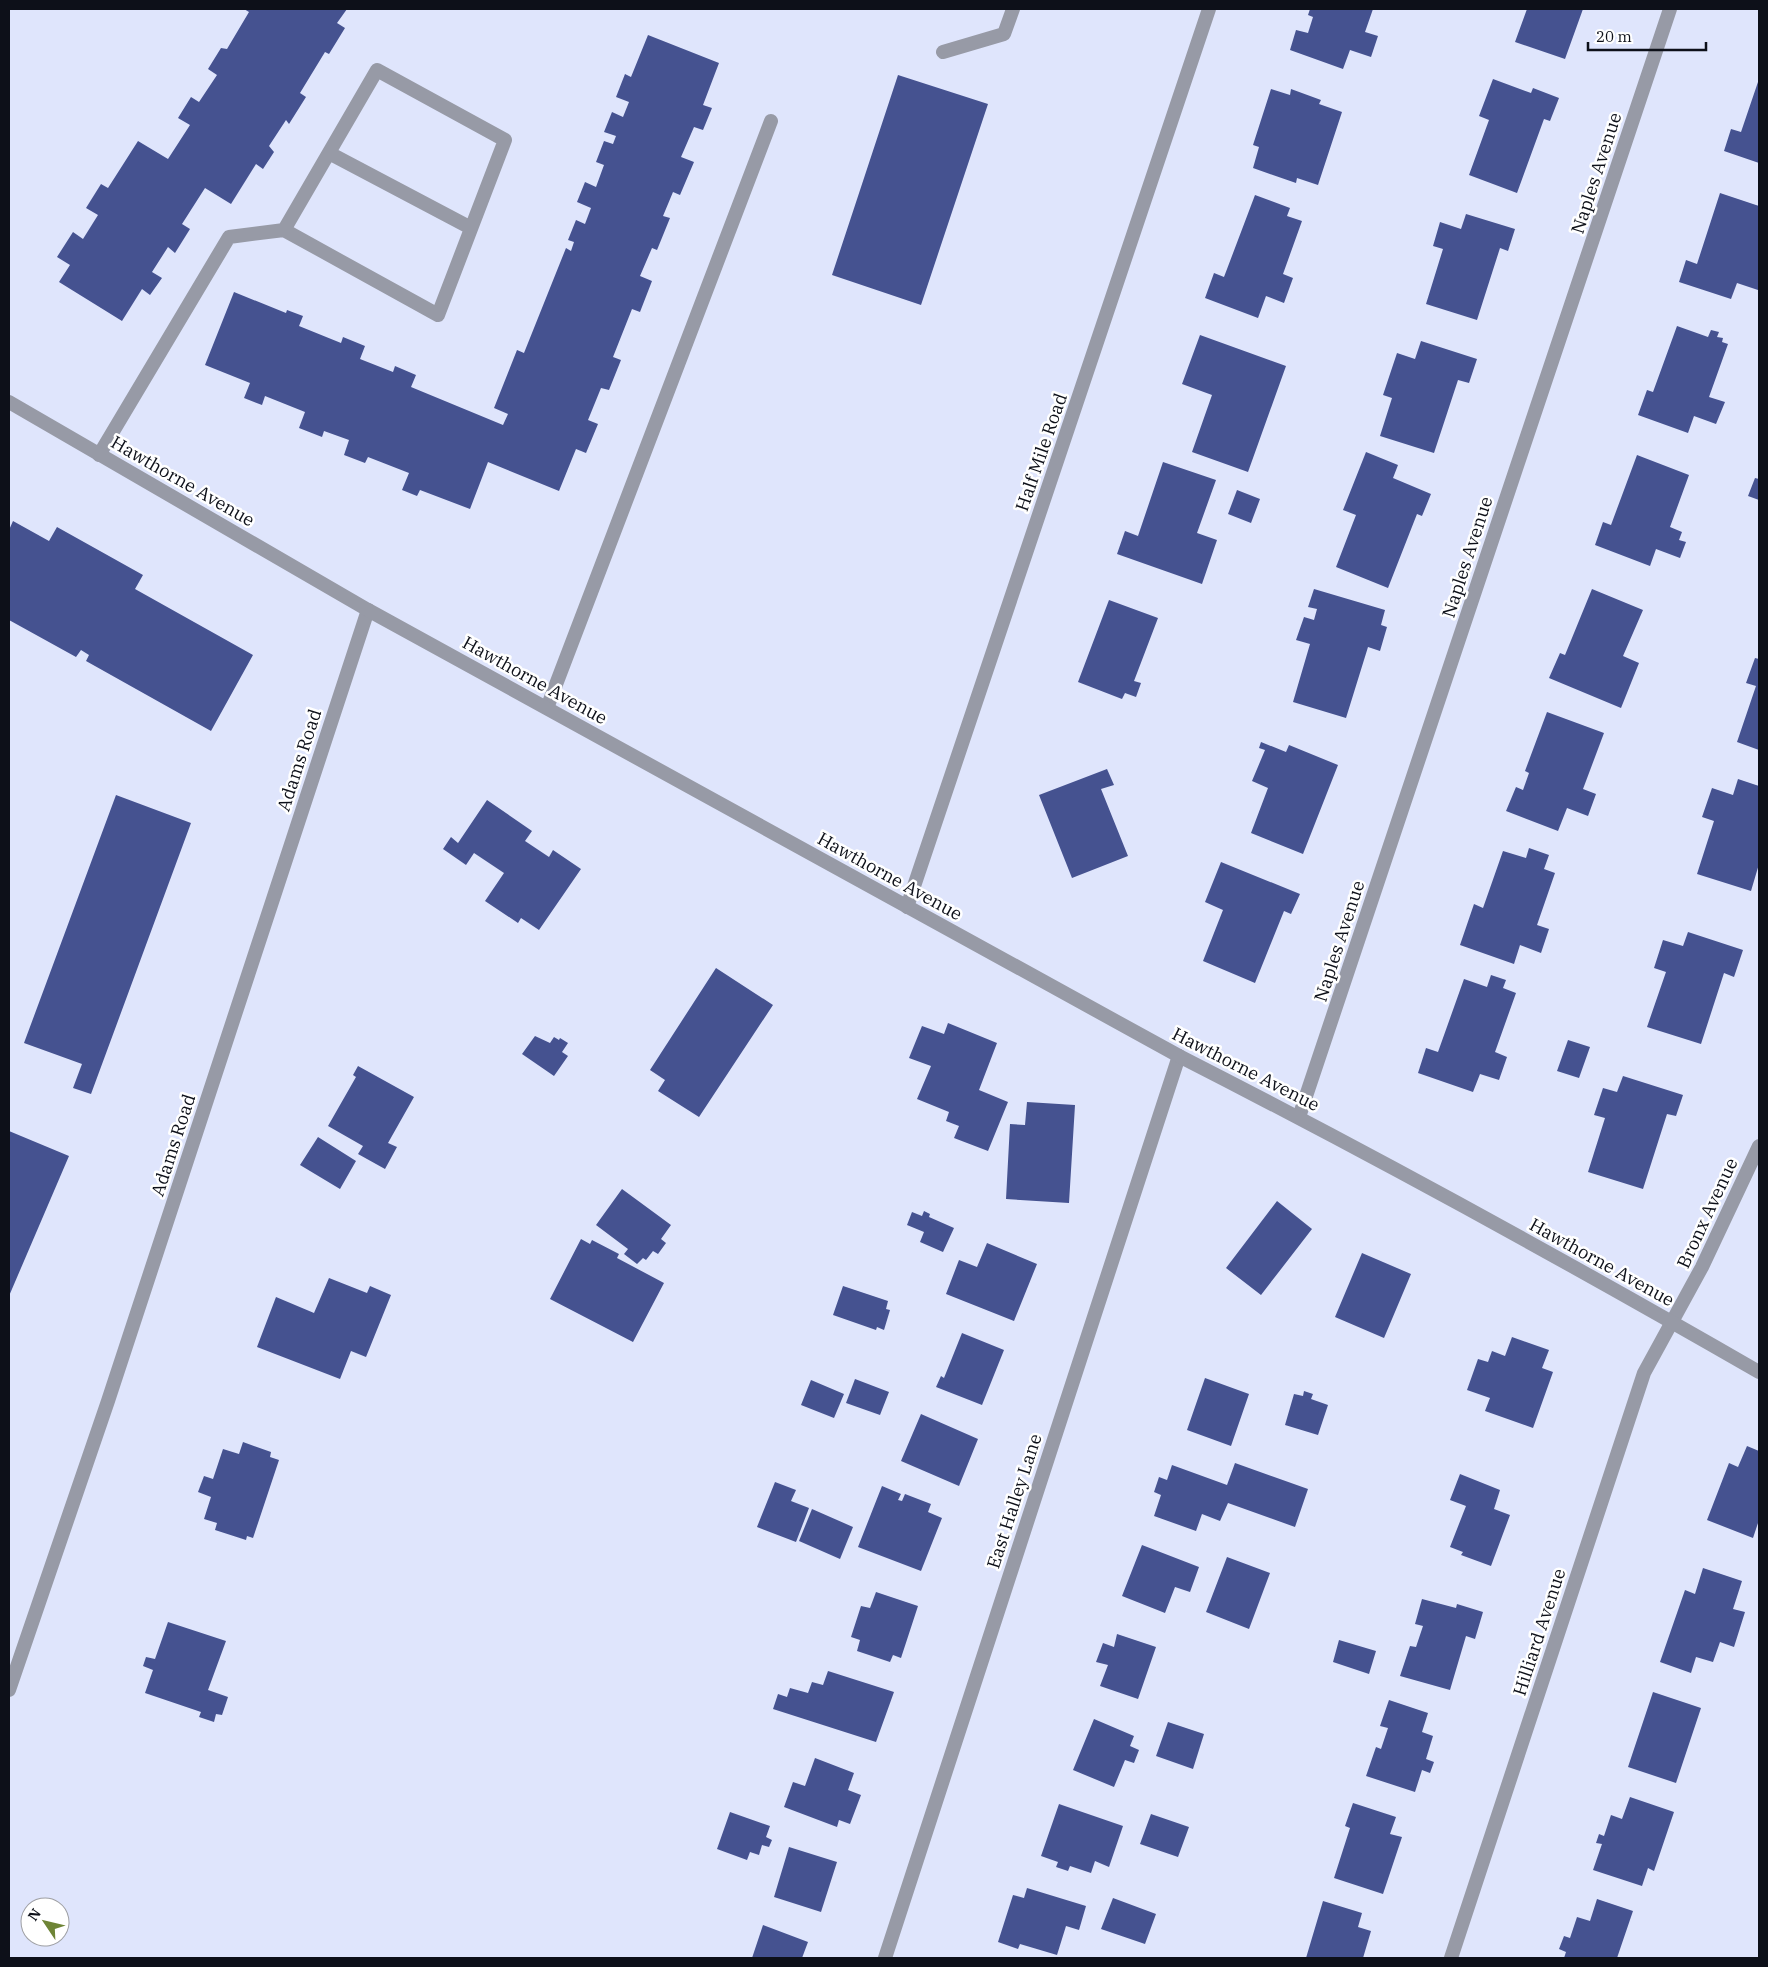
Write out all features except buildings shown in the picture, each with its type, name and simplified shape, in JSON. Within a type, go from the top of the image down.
[{"type":"street","points":[[943,52],[1004,34],[1013,9]]},
{"type":"street","name":"Half Mile Road","points":[[907,907],[1209,9]]},
{"type":"street","name":"Naples Avenue","points":[[1299,1117],[1670,9]]},
{"type":"street","points":[[99,455],[229,237],[284,230],[438,315],[505,140],[377,70],[284,230]]},
{"type":"street","points":[[548,708],[770,121]]},
{"type":"street","points":[[329,153],[471,228]]},
{"type":"street","name":"Hawthorne Avenue","points":[[9,402],[368,610],[1179,1056],[1299,1117],[1673,1322],[1759,1372]]},
{"type":"street","name":"Adams Road","points":[[9,1690],[111,1392],[368,610]]},
{"type":"street","name":"East Halley Lane","points":[[885,1958],[1179,1056]]},
{"type":"street","name":"Bronx Avenue","points":[[1673,1322],[1702,1267],[1759,1146]]},
{"type":"street","name":"Hilliard Avenue","points":[[1451,1958],[1644,1373],[1673,1322]]}]
